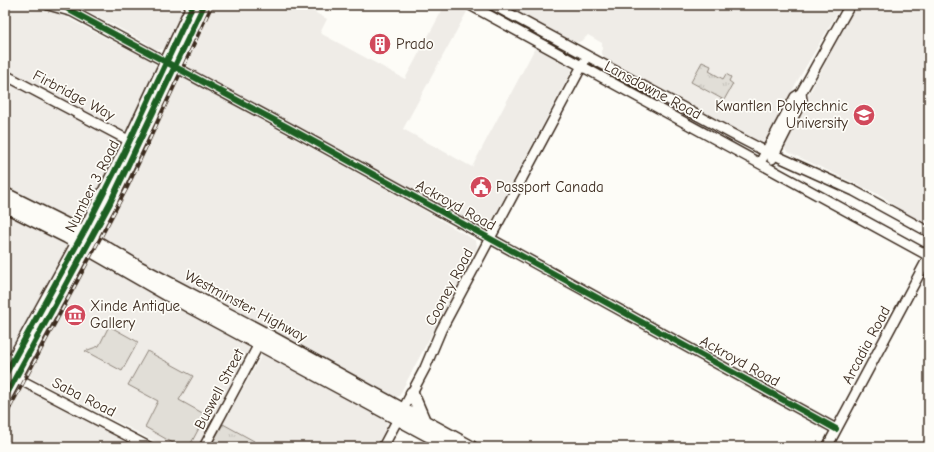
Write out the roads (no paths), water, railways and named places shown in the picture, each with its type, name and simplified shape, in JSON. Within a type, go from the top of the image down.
[{"type":"main road","name":"Number 3 Road","points":[[5,397],[8,374],[84,241],[118,186],[170,65],[193,5]]},
{"type":"main road","name":"Number 3 Road","points":[[84,241],[130,141],[204,5]]},
{"type":"main road","name":"Westminster Highway","points":[[5,194],[259,344],[401,414],[424,421],[471,447]]},
{"type":"main road","name":"Westminster Highway","points":[[5,206],[138,267],[242,321],[401,414],[450,447]]},
{"type":"main road","points":[[412,392],[424,421]]},
{"type":"street","name":"Ackroyd Road","points":[[48,5],[71,11]]},
{"type":"street","name":"Ackroyd Road","points":[[63,5],[71,11],[490,238],[836,429]]},
{"type":"street","name":"Lansdowne Road","points":[[470,5],[929,256]]},
{"type":"street","name":"Lansdowne Road","points":[[493,5],[732,134],[854,192],[929,232]]},
{"type":"street","points":[[764,165],[802,100],[801,93],[850,5]]},
{"type":"street","name":"Cooney Road","points":[[383,447],[430,357],[441,330],[587,56]]},
{"type":"street","name":"Firbridge Way","points":[[5,75],[130,141]]},
{"type":"street","name":"Arcadia Road","points":[[827,447],[929,256]]},
{"type":"street","name":"Buswell Street","points":[[204,447],[259,344]]},
{"type":"street","name":"Saba Road","points":[[8,374],[150,447]]},
{"type":"railway","points":[[5,417],[127,188],[212,5]]},
{"type":"place","name":"Prado","points":[[380,44]]},
{"type":"place","name":"Kwantlen Polytechnic University","points":[[864,115]]},
{"type":"place","name":"Passport Canada","points":[[481,187]]},
{"type":"place","name":"Xinde Antique Gallery","points":[[75,315]]}]
